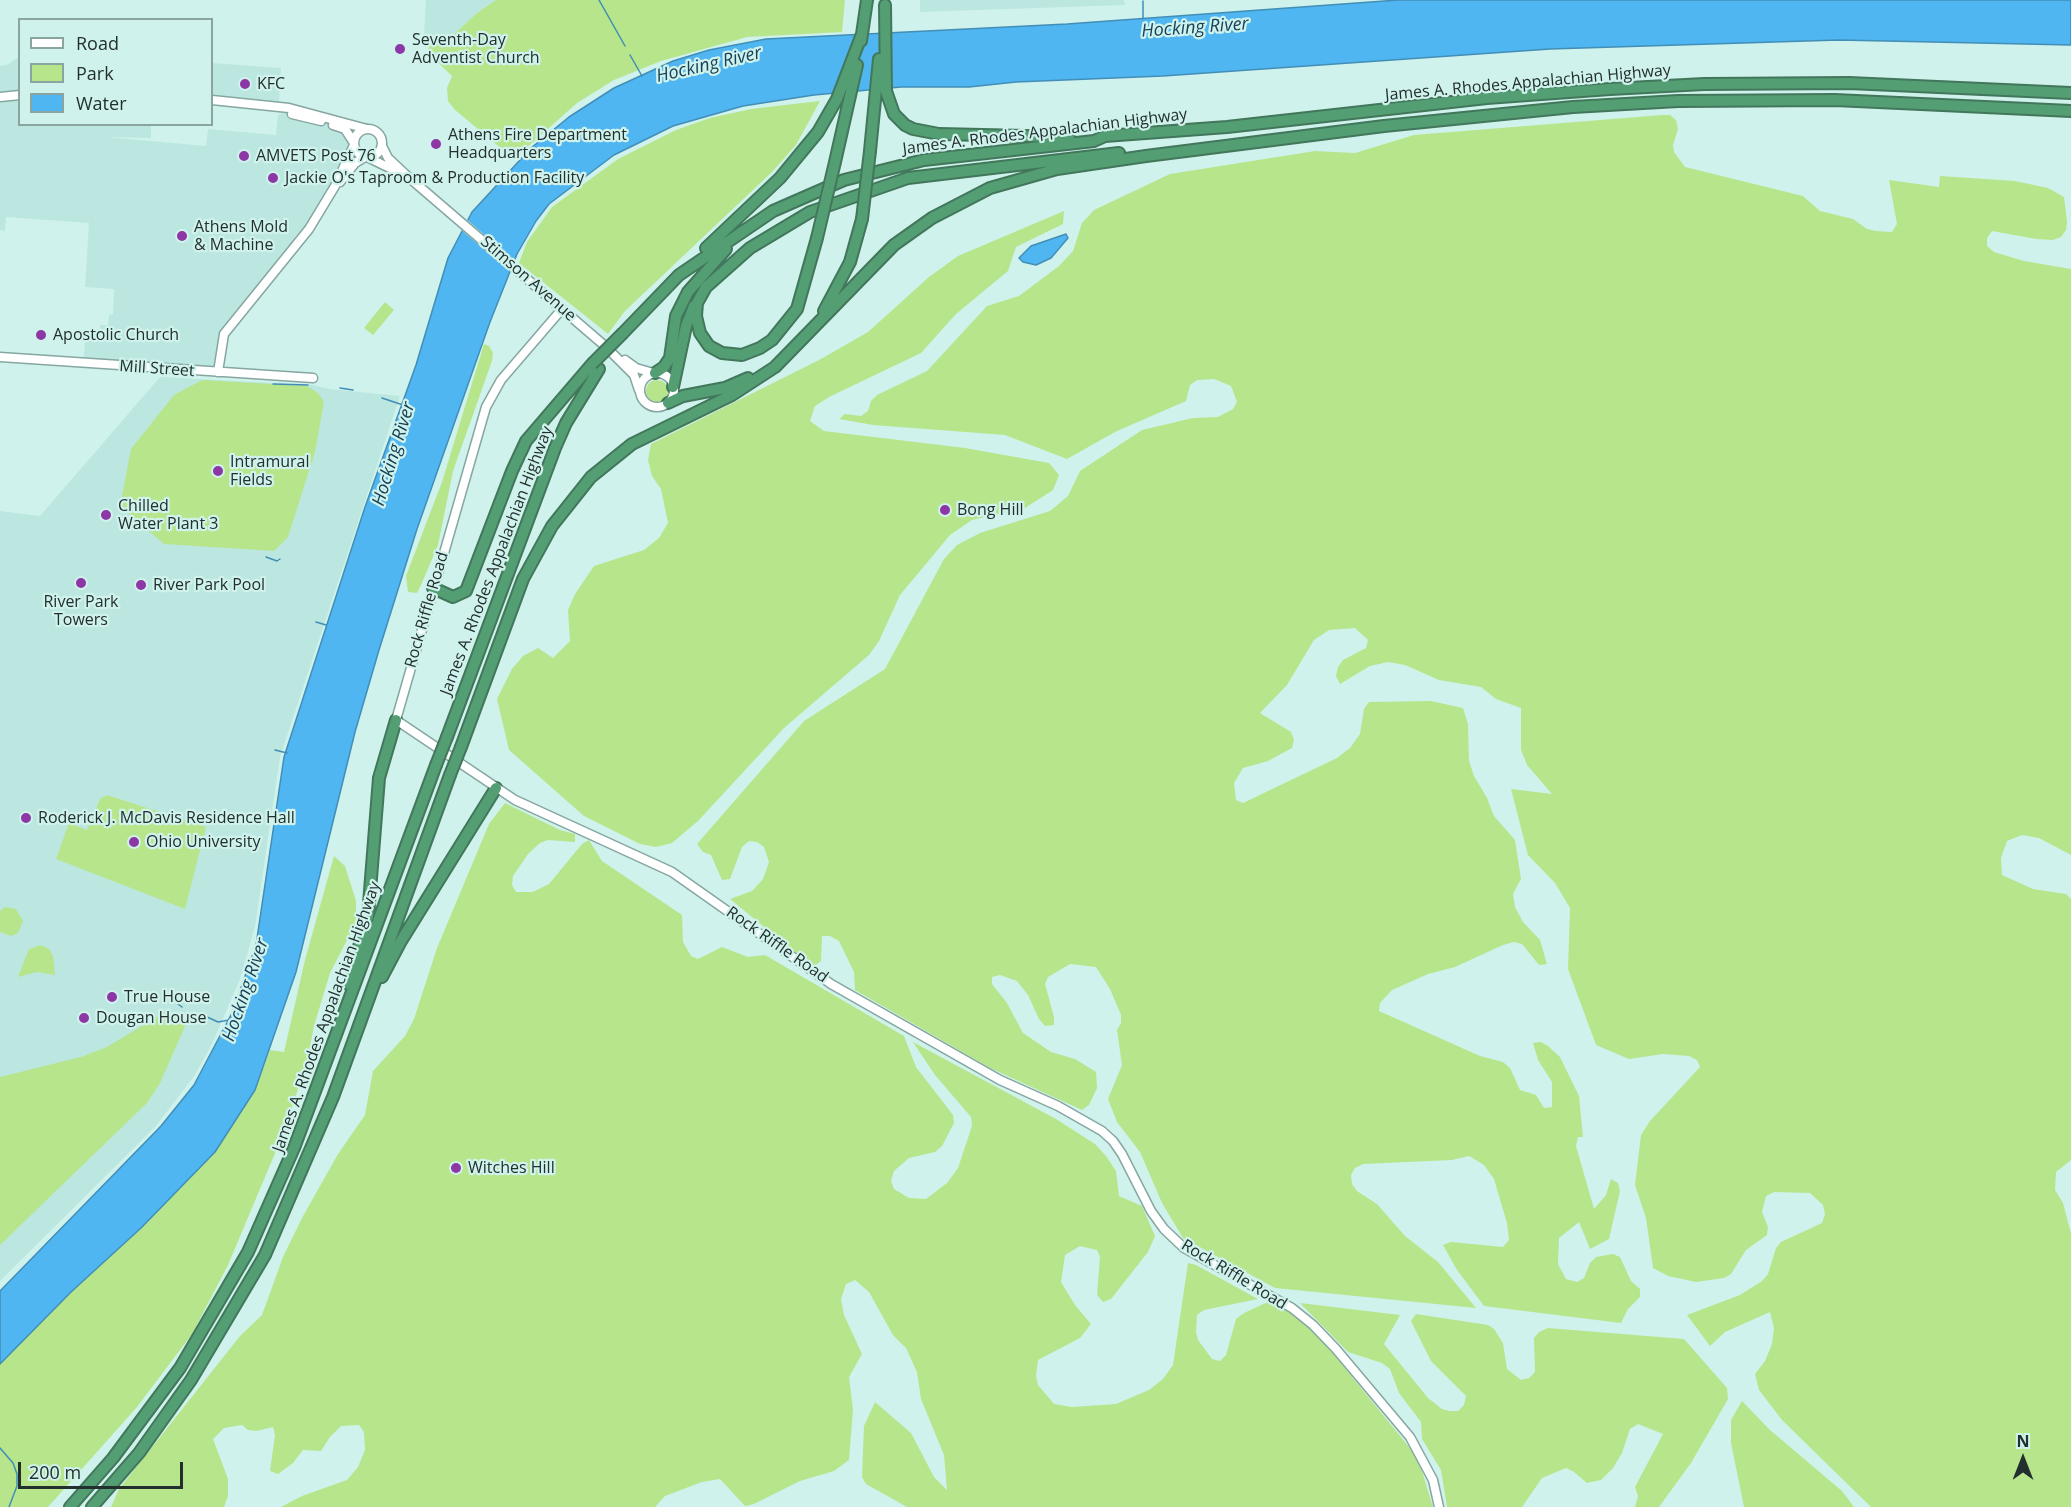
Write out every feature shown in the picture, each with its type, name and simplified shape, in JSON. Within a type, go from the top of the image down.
[{"type":"highway","points":[[697,303],[698,328],[709,346],[722,353],[735,355],[760,348],[778,334],[797,309],[817,238],[845,118],[867,1]]},
{"type":"highway","points":[[885,3],[885,84],[894,114],[905,125],[927,132],[1024,137],[1105,136]]},
{"type":"highway","points":[[809,334],[841,284],[856,248],[862,219],[885,3]]},
{"type":"highway","points":[[679,275],[780,178],[826,119],[847,77],[862,34]]},
{"type":"highway","name":"James A. Rhodes Appalachian Highway","points":[[70,1507],[145,1418],[180,1368],[225,1293],[282,1180],[338,1024],[555,448],[596,367],[623,333],[679,275],[754,222],[807,195],[884,168],[956,156],[1094,141],[1105,136],[1227,127],[1499,97],[1704,84],[1849,83],[2071,93]]},
{"type":"highway","name":"James A. Rhodes Appalachian Highway","points":[[92,1507],[139,1453],[191,1380],[259,1265],[295,1190],[365,1009],[523,579],[541,544],[566,507],[591,477],[632,444],[732,395],[785,358],[894,245],[940,213],[1006,183],[1076,166],[1384,126],[1527,111],[1678,101],[1889,101],[2071,111]]},
{"type":"highway","points":[[673,387],[686,326],[712,280],[750,248],[786,224],[842,199],[908,178],[983,167],[1384,126]]},
{"type":"highway","points":[[654,373],[664,367],[670,358],[676,316],[693,283],[754,222]]},
{"type":"highway","points":[[668,403],[683,396],[732,386],[785,358]]},
{"type":"highway","points":[[434,588],[453,597],[466,591],[523,447],[536,427],[596,367]]},
{"type":"highway","points":[[338,1024],[368,916],[379,778],[396,720]]},
{"type":"highway","points":[[365,1009],[401,941],[496,788]]},
{"type":"street","points":[[0,97],[18,95]]},
{"type":"street","points":[[213,100],[289,108],[379,133],[382,146],[377,154],[355,163],[335,186]]},
{"type":"street","points":[[213,105],[285,112],[338,126],[345,129],[358,154],[366,157]]},
{"type":"street","points":[[218,372],[224,334],[303,237],[335,186],[357,134],[367,129]]},
{"type":"street","name":"Stimson Avenue","points":[[382,146],[387,156],[406,176],[605,346],[634,375],[639,390]]},
{"type":"street","name":"Stimson Avenue","points":[[366,157],[406,176]]},
{"type":"street","name":"Rock Riffle Road","points":[[562,309],[501,381],[486,407],[396,720],[496,788],[546,815],[672,872],[831,984],[1000,1080],[1058,1106],[1102,1131],[1118,1147],[1158,1220],[1184,1248],[1292,1308],[1313,1325],[1336,1349],[1410,1437],[1433,1480],[1439,1507]]},
{"type":"street","points":[[605,346],[636,368],[654,373],[667,377],[673,387],[673,395],[668,403],[661,407],[650,406],[642,399],[639,390],[643,379],[654,373]]},
{"type":"street","name":"Mill Street","points":[[0,357],[314,378]]},
{"type":"shaded area","points":[[426,0],[496,0],[477,13],[453,35],[424,35]]},
{"type":"shaded area","points":[[920,0],[1124,0],[1125,5],[920,12]]},
{"type":"shaded area","points":[[18,58],[18,126],[151,126],[151,138],[106,137],[206,146],[208,129],[276,135],[278,115],[285,112],[335,125],[354,143],[317,217],[224,334],[218,372],[87,364],[84,357],[85,338],[99,339],[100,325],[108,325],[109,315],[113,314],[114,289],[85,287],[89,223],[6,217],[5,231],[0,230],[0,66],[7,65]]},
{"type":"shaded area","points":[[213,63],[281,68],[279,103],[213,97]]},
{"type":"shaded area","name":"Ohio University","points":[[160,377],[314,385],[329,389],[400,396],[280,757],[255,927],[240,979],[212,1044],[195,1075],[156,1126],[0,1281],[0,511],[40,516]]},
{"type":"green space","points":[[496,0],[845,0],[842,32],[747,37],[661,61],[614,80],[577,103],[514,159],[455,110],[448,101],[447,88],[452,76],[427,52],[433,35],[453,35],[477,13]]},
{"type":"green space","points":[[820,101],[796,145],[772,172],[625,311],[608,334],[519,263],[527,242],[552,207],[618,159],[676,130],[710,118],[751,109]]},
{"type":"green space","points":[[1670,115],[1676,120],[1678,129],[1673,145],[1674,152],[1685,167],[1803,196],[1820,211],[1853,219],[1867,229],[1876,231],[1892,232],[1897,224],[1889,180],[1939,187],[1940,176],[2015,181],[2048,188],[2064,197],[2067,222],[2066,230],[2061,237],[2053,240],[2036,239],[1992,231],[1987,238],[1987,246],[1994,252],[2024,261],[2071,269],[2071,855],[2039,838],[2022,835],[2007,841],[2001,858],[2002,875],[2033,889],[2066,894],[2071,899],[2071,1160],[2056,1172],[2055,1190],[2063,1203],[2071,1234],[2071,1507],[1871,1507],[1782,1420],[1759,1390],[1755,1374],[1765,1361],[1772,1344],[1774,1328],[1770,1312],[1725,1332],[1710,1346],[1687,1315],[1740,1295],[1762,1281],[1768,1274],[1776,1248],[1781,1242],[1822,1223],[1825,1214],[1823,1205],[1810,1193],[1774,1192],[1766,1196],[1762,1212],[1768,1227],[1767,1235],[1746,1250],[1731,1274],[1724,1278],[1696,1282],[1668,1276],[1653,1268],[1646,1218],[1635,1185],[1641,1135],[1650,1121],[1700,1067],[1697,1060],[1689,1056],[1663,1054],[1629,1059],[1596,1045],[1568,969],[1570,908],[1555,883],[1528,855],[1511,789],[1552,794],[1527,765],[1521,750],[1521,708],[1496,699],[1481,687],[1439,680],[1405,665],[1388,662],[1370,666],[1340,684],[1336,676],[1338,667],[1343,660],[1366,648],[1368,640],[1355,628],[1329,630],[1314,640],[1287,685],[1260,713],[1291,732],[1294,740],[1292,748],[1268,761],[1243,768],[1234,783],[1236,800],[1243,803],[1337,758],[1350,748],[1360,734],[1364,709],[1369,702],[1431,701],[1463,708],[1468,724],[1469,761],[1474,776],[1494,816],[1515,840],[1521,879],[1513,894],[1515,907],[1523,922],[1540,940],[1547,964],[1539,965],[1522,944],[1514,942],[1503,945],[1455,967],[1428,974],[1392,990],[1380,1003],[1379,1011],[1480,1056],[1503,1062],[1510,1068],[1520,1090],[1536,1095],[1544,1108],[1552,1107],[1552,1082],[1538,1060],[1533,1043],[1541,1042],[1560,1057],[1579,1096],[1583,1137],[1578,1137],[1576,1146],[1594,1209],[1606,1195],[1611,1179],[1618,1183],[1620,1191],[1609,1239],[1590,1249],[1579,1222],[1559,1238],[1558,1264],[1566,1279],[1577,1282],[1584,1278],[1590,1263],[1596,1257],[1613,1254],[1620,1257],[1631,1281],[1640,1289],[1640,1297],[1628,1309],[1621,1323],[1484,1306],[1457,1270],[1443,1245],[1451,1242],[1503,1247],[1509,1240],[1507,1223],[1494,1179],[1484,1165],[1469,1156],[1452,1160],[1363,1164],[1355,1168],[1351,1175],[1352,1184],[1357,1191],[1377,1204],[1405,1236],[1438,1262],[1476,1308],[1275,1288],[1183,1238],[1162,1203],[1140,1152],[1117,1122],[1108,1099],[1122,1065],[1117,1030],[1121,1023],[1121,1015],[1110,989],[1096,967],[1070,964],[1048,977],[1045,984],[1054,1025],[1045,1026],[1039,1019],[1028,995],[1017,981],[1000,975],[992,977],[992,984],[1007,1003],[1023,1033],[1051,1052],[1075,1059],[1096,1072],[1097,1088],[1089,1105],[1082,1110],[990,1068],[855,990],[854,972],[839,941],[830,936],[822,936],[821,961],[813,967],[730,899],[752,891],[763,879],[769,862],[764,847],[757,842],[749,841],[742,847],[730,879],[722,880],[711,855],[703,852],[697,844],[804,721],[885,669],[944,559],[957,545],[980,533],[1050,511],[1068,496],[1080,471],[1142,430],[1193,418],[1218,417],[1233,409],[1237,402],[1231,386],[1214,379],[1197,380],[1190,385],[1186,401],[1115,432],[1067,459],[1005,435],[873,425],[839,419],[845,414],[861,416],[868,411],[871,401],[877,395],[927,371],[987,306],[1019,296],[1059,266],[1073,251],[1082,223],[1094,210],[1170,174],[1315,151],[1355,153],[1414,135]]},
{"type":"green space","points":[[1064,211],[1063,224],[1016,247],[1008,271],[956,314],[921,353],[829,397],[815,406],[810,421],[824,431],[965,448],[1049,463],[1059,475],[1053,490],[1025,508],[972,520],[950,535],[900,595],[879,641],[869,655],[784,728],[698,821],[672,843],[656,847],[640,844],[584,816],[509,750],[497,699],[512,669],[523,656],[538,648],[553,658],[570,641],[568,610],[575,594],[594,566],[644,550],[659,538],[668,523],[661,489],[652,476],[648,460],[651,444],[821,359],[868,332],[929,277],[958,256]]},
{"type":"green space","points":[[385,302],[394,310],[373,335],[364,328]]},
{"type":"green space","points":[[484,344],[489,346],[493,353],[492,361],[453,471],[438,545],[417,593],[408,592],[406,576],[442,482]]},
{"type":"green space","name":"Intramural Fields","points":[[202,380],[307,386],[318,393],[324,402],[315,452],[288,537],[274,551],[164,544],[120,506],[131,449],[174,395]]},
{"type":"green space","points":[[657,380],[665,383],[668,391],[665,399],[657,402],[649,399],[646,391],[649,383]]},
{"type":"green space","points":[[107,795],[206,827],[185,909],[56,859],[69,823],[87,830],[100,799]]},
{"type":"green space","points":[[505,803],[560,830],[575,834],[575,842],[548,840],[540,843],[528,854],[513,876],[512,885],[516,892],[533,892],[549,884],[582,844],[589,840],[602,861],[682,915],[683,942],[691,956],[698,959],[722,947],[748,957],[765,955],[904,1036],[916,1067],[953,1115],[954,1123],[942,1146],[935,1152],[909,1158],[894,1171],[891,1181],[894,1189],[909,1198],[926,1199],[947,1183],[958,1168],[972,1126],[971,1117],[935,1075],[913,1042],[1056,1119],[1095,1144],[1106,1156],[1116,1171],[1119,1196],[1142,1206],[1155,1236],[1148,1252],[1111,1299],[1103,1302],[1097,1295],[1100,1257],[1097,1250],[1080,1246],[1065,1255],[1061,1282],[1075,1305],[1091,1324],[1080,1338],[1038,1360],[1036,1376],[1038,1385],[1054,1404],[1072,1407],[1116,1404],[1149,1390],[1163,1379],[1173,1365],[1188,1263],[1196,1265],[1258,1299],[1204,1310],[1197,1315],[1198,1340],[1212,1359],[1220,1361],[1226,1355],[1236,1319],[1270,1301],[1309,1324],[1418,1458],[1433,1507],[907,1507],[866,1484],[862,1477],[864,1426],[875,1402],[911,1433],[934,1477],[947,1490],[944,1455],[921,1399],[917,1372],[906,1348],[893,1335],[869,1292],[855,1280],[846,1284],[841,1299],[844,1315],[862,1354],[849,1377],[853,1410],[849,1460],[834,1471],[800,1481],[754,1504],[745,1506],[720,1479],[702,1482],[665,1496],[655,1507],[281,1507],[302,1496],[347,1480],[358,1467],[365,1450],[364,1432],[359,1425],[341,1426],[321,1451],[303,1450],[293,1463],[278,1474],[270,1471],[275,1435],[273,1427],[256,1431],[248,1430],[242,1425],[224,1428],[213,1439],[228,1479],[228,1496],[224,1507],[111,1507],[119,1489],[240,1336],[262,1315],[283,1257],[302,1218],[338,1154],[365,1115],[373,1071],[405,1036],[414,1019],[437,948],[489,824]]},
{"type":"green space","points":[[334,856],[345,866],[356,901],[356,923],[330,973],[314,1026],[307,1063],[281,1139],[228,1265],[192,1334],[137,1407],[48,1507],[0,1507],[0,1364],[71,1292],[141,1228],[215,1152],[255,1090],[270,1050],[284,1052],[305,960]]},
{"type":"green space","points":[[5,907],[16,909],[23,921],[18,933],[11,936],[0,932],[0,911]]},
{"type":"green space","points":[[41,945],[49,949],[53,956],[55,975],[37,972],[18,977],[29,949]]},
{"type":"green space","points":[[165,1012],[186,1024],[160,1083],[147,1103],[0,1245],[0,1077],[81,1057],[107,1047]]},
{"type":"green space","points":[[1300,1303],[1400,1315],[1384,1344],[1428,1398],[1442,1409],[1449,1411],[1458,1411],[1464,1405],[1466,1396],[1431,1361],[1411,1321],[1416,1314],[1488,1325],[1494,1329],[1503,1343],[1507,1369],[1521,1380],[1529,1378],[1535,1372],[1534,1338],[1539,1332],[1548,1328],[1684,1339],[1727,1388],[1728,1399],[1691,1463],[1659,1507],[1635,1507],[1638,1496],[1635,1487],[1663,1434],[1638,1424],[1630,1429],[1622,1453],[1613,1468],[1601,1480],[1587,1483],[1566,1468],[1542,1478],[1522,1507],[1447,1507],[1441,1470],[1422,1439],[1421,1422],[1399,1393],[1390,1369],[1382,1363],[1348,1352]]},
{"type":"green space","points":[[1742,1401],[1770,1430],[1842,1491],[1854,1507],[1744,1507],[1731,1443],[1731,1420]]},
{"type":"water","name":"Hocking River","points":[[1398,0],[2071,0],[2071,45],[1839,40],[1550,49],[1163,76],[1016,82],[969,87],[901,87],[814,95],[743,106],[673,126],[614,155],[549,204],[536,221],[517,254],[490,322],[417,529],[379,650],[355,732],[296,972],[255,1090],[215,1152],[141,1228],[71,1292],[0,1364],[0,1291],[161,1126],[194,1085],[232,1013],[256,945],[284,757],[365,507],[416,365],[448,258],[472,212],[531,148],[569,117],[614,88],[673,61],[709,50],[766,39],[1067,24]]},
{"type":"water","points":[[1066,234],[1068,238],[1051,258],[1036,265],[1023,262],[1019,258],[1031,246]]},
{"type":"pier","points":[[465,218],[517,263],[513,274],[459,228]]},
{"type":"waterway","points":[[599,0],[625,46]]},
{"type":"waterway","name":"Hocking River","points":[[1143,1],[1143,19]]},
{"type":"waterway","points":[[630,55],[642,76]]},
{"type":"waterway","points":[[273,384],[308,385]]},
{"type":"waterway","points":[[340,388],[353,390]]},
{"type":"waterway","name":"Hocking River","points":[[382,398],[403,405]]},
{"type":"waterway","points":[[266,557],[277,561],[280,559]]},
{"type":"waterway","points":[[316,622],[326,625]]},
{"type":"waterway","points":[[275,750],[287,753]]},
{"type":"waterway","points":[[178,1004],[182,1007]]},
{"type":"waterway","name":"Hocking River","points":[[205,1016],[218,1022],[229,1020]]},
{"type":"waterway","points":[[0,1448],[13,1463],[17,1474],[17,1486],[9,1507]]},
{"type":"place","name":"Seventh-Day Adventist Church","points":[[400,49]]},
{"type":"place","name":"KFC","points":[[245,84]]},
{"type":"place","name":"Athens Fire Department Headquarters","points":[[436,144]]},
{"type":"place","name":"AMVETS Post 76","points":[[244,156]]},
{"type":"place","name":"Jackie O's Taproom & Production Facility","points":[[273,178]]},
{"type":"place","name":"Athens Mold & Machine","points":[[182,236]]},
{"type":"place","name":"Apostolic Church","points":[[41,335]]},
{"type":"place","name":"Intramural Fields","points":[[218,471]]},
{"type":"place","name":"Bong Hill","points":[[945,510]]},
{"type":"place","name":"Chilled Water Plant 3","points":[[106,515]]},
{"type":"place","name":"River Park Towers","points":[[81,583]]},
{"type":"place","name":"River Park Pool","points":[[141,585]]},
{"type":"place","name":"Roderick J. McDavis Residence Hall","points":[[26,818]]},
{"type":"place","name":"Ohio University","points":[[134,842]]},
{"type":"place","name":"True House","points":[[112,997]]},
{"type":"place","name":"Dougan House","points":[[84,1018]]},
{"type":"place","name":"Witches Hill","points":[[456,1168]]}]
